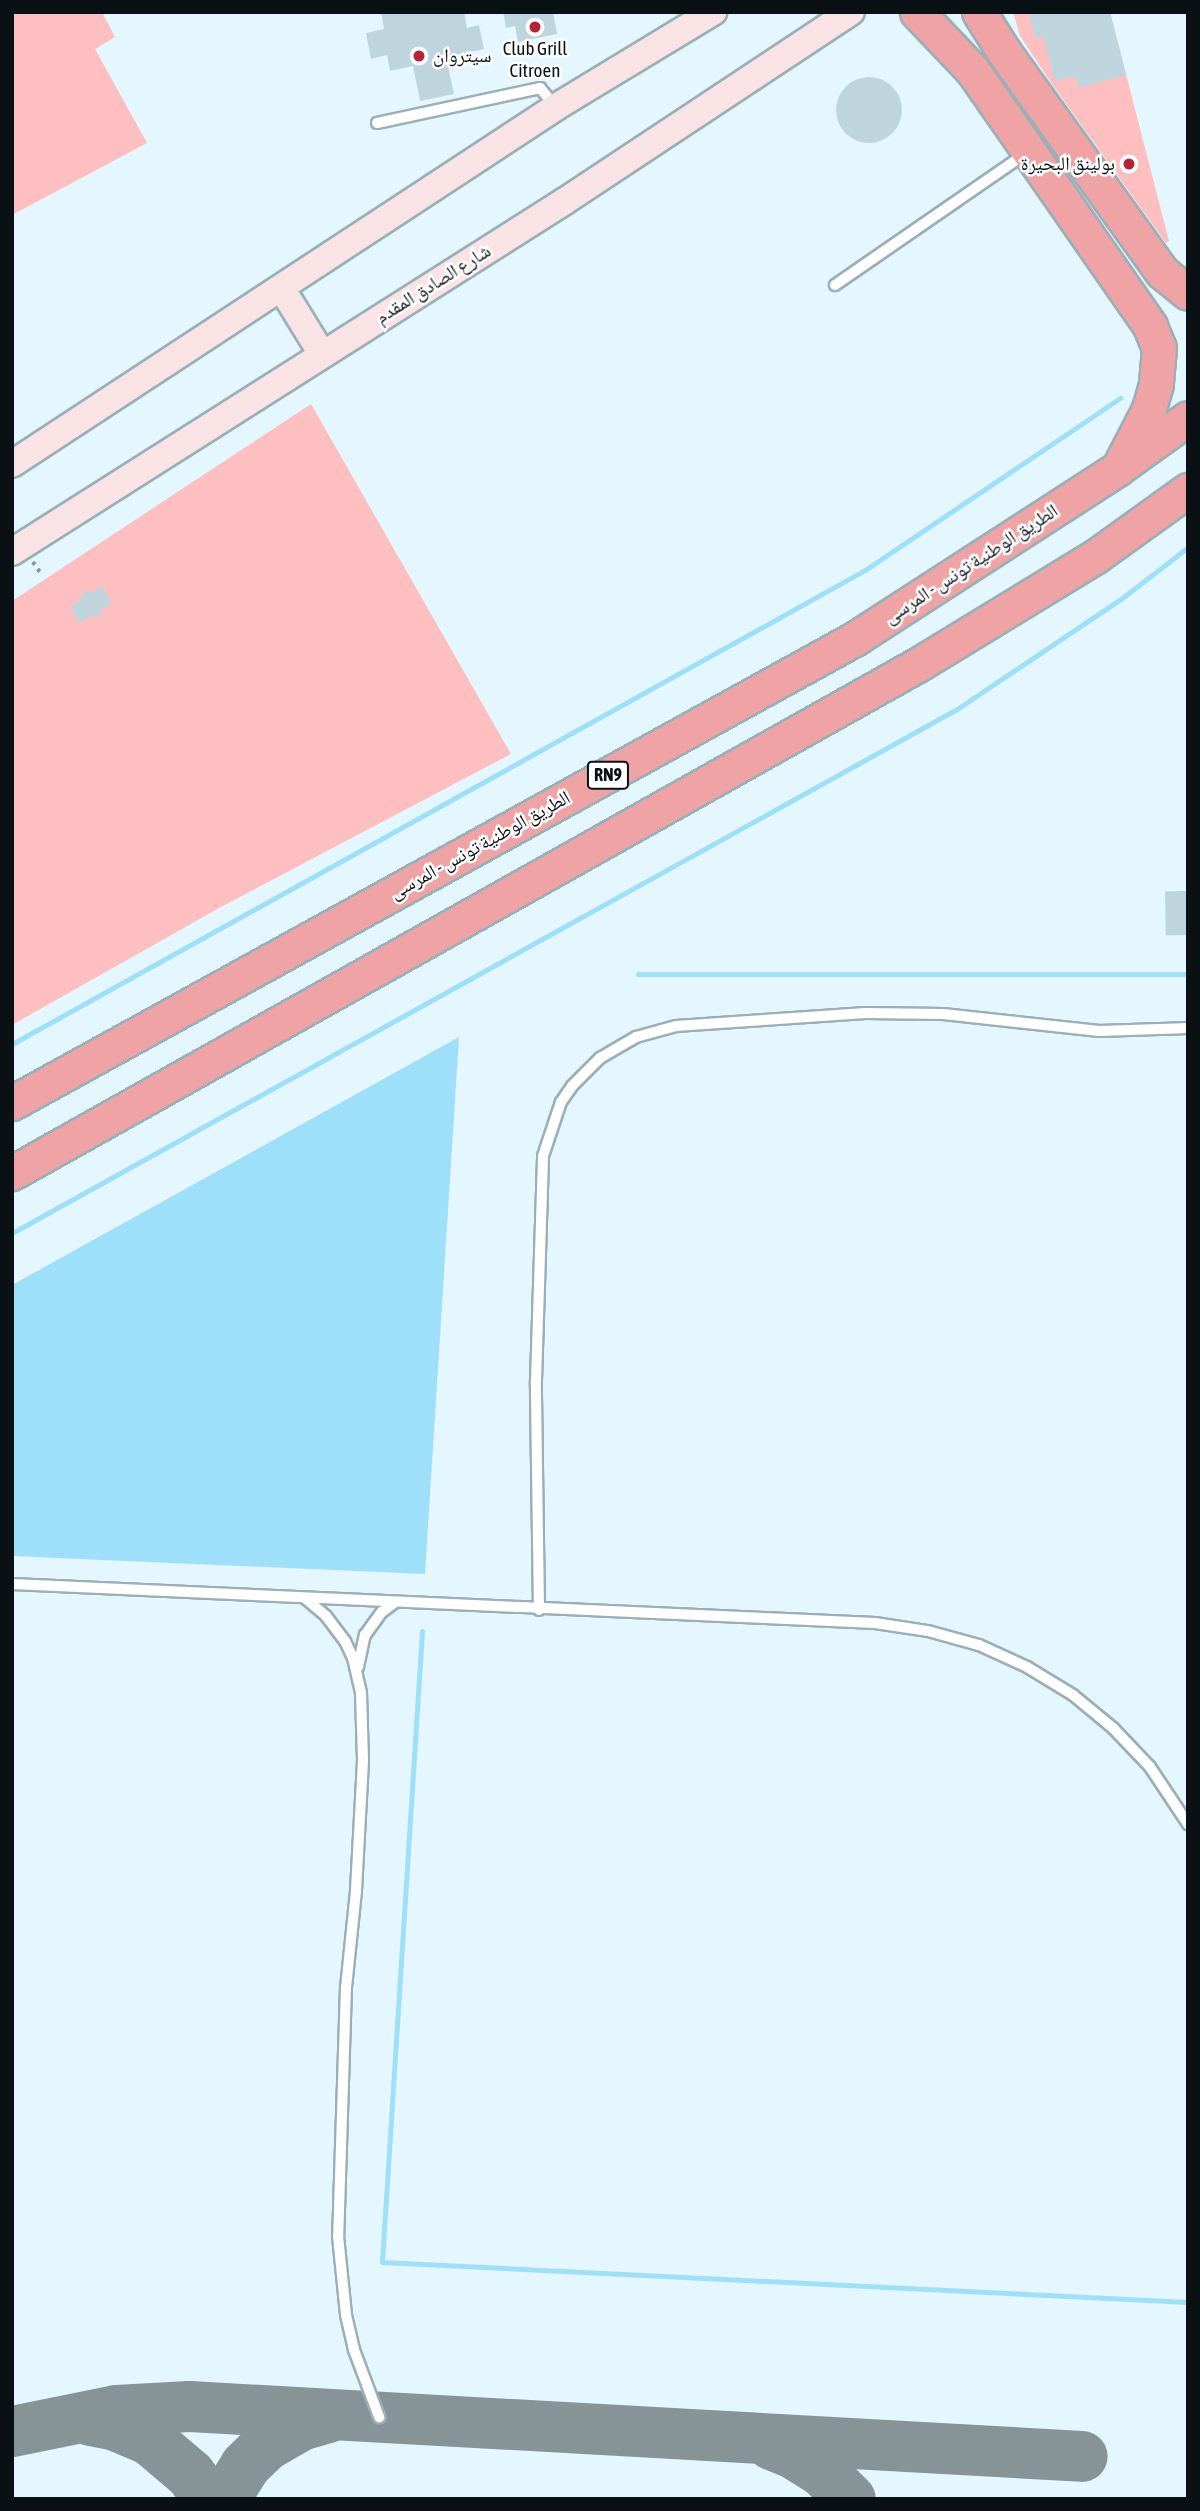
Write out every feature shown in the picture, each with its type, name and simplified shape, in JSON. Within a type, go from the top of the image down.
[{"type":"highway","points":[[917,12],[938,31],[973,71],[1150,326],[1158,348],[1157,384],[1149,409],[1117,470]]},
{"type":"highway","points":[[979,12],[1004,52],[1161,272],[1188,293]]},
{"type":"highway","points":[[996,12],[1004,52]]},
{"type":"highway","name":"الطريق الوطنية تونس - المرسى","points":[[12,1103],[856,638],[1117,470],[1188,418]]},
{"type":"highway","points":[[12,1172],[919,664],[1096,556],[1188,490]]},
{"type":"main road","points":[[12,464],[556,107],[713,12]]},
{"type":"main road","name":"شارع الصادق المقدم","points":[[12,552],[565,201],[850,12]]},
{"type":"main road","points":[[282,289],[322,354]]},
{"type":"lane","points":[[377,122],[540,88],[556,107]]},
{"type":"lane","points":[[835,285],[1029,151]]},
{"type":"lane","points":[[539,1610],[536,1381],[543,1156],[561,1102],[592,1065],[636,1037],[666,1028],[854,1014],[943,1014],[1099,1031],[1188,1028]]},
{"type":"lane","points":[[12,1584],[539,1610],[875,1623],[928,1631],[979,1646],[1027,1667],[1073,1695],[1123,1738],[1150,1767],[1184,1810],[1188,1824]]},
{"type":"lane","points":[[306,1599],[334,1626],[353,1658],[358,1675]]},
{"type":"lane","points":[[379,2417],[354,2350],[346,2315],[338,2236],[345,1987],[356,1891],[363,1761],[358,1675],[360,1648],[365,1635],[382,1612],[394,1603]]},
{"type":"shaded area","points":[[12,12],[102,12],[115,37],[95,49],[147,143],[12,215]]},
{"type":"shaded area","name":"بولينق البحيرة","points":[[1013,12],[1110,12],[1169,241],[1166,243],[1054,87],[1020,36]]},
{"type":"shaded area","points":[[311,404],[511,754],[219,908],[12,1025],[12,601]]},
{"type":"water","points":[[459,1037],[425,1574],[12,1556],[12,1285]]},
{"type":"building","name":"سيتروان","points":[[381,12],[464,12],[467,28],[479,25],[484,49],[446,57],[454,94],[420,101],[413,66],[390,71],[387,55],[371,59],[366,33],[384,29]]},
{"type":"building","name":"Club Grill Citroen","points":[[503,12],[553,12],[557,34],[518,42],[515,26],[506,28]]},
{"type":"building","points":[[1028,12],[1110,12],[1126,75],[1078,88],[1075,76],[1055,81],[1043,36],[1035,38]]},
{"type":"building","points":[[869,77],[882,80],[892,87],[899,97],[902,110],[899,123],[892,133],[882,140],[869,143],[856,140],[846,133],[839,123],[836,110],[839,97],[846,87],[856,80]]},
{"type":"building","points":[[102,586],[112,603],[101,609],[99,617],[90,616],[79,623],[70,606],[80,601],[84,591],[92,592]]},
{"type":"building","points":[[1165,891],[1187,891],[1188,935],[1166,935]]},
{"type":"waterway","points":[[12,1044],[865,570],[1120,398]]},
{"type":"waterway","points":[[12,1233],[957,709],[1121,599],[1188,547]]},
{"type":"waterway","points":[[638,974],[1188,974]]},
{"type":"waterway","points":[[422,1631],[382,2262],[1188,2302]]},
{"type":"taxiway","points":[[12,2431],[116,2410],[189,2406],[1082,2456]]},
{"type":"taxiway","points":[[224,2499],[245,2465],[266,2445],[300,2425],[328,2417]]},
{"type":"taxiway","points":[[90,2420],[115,2425],[150,2440],[190,2474],[208,2499]]},
{"type":"taxiway","points":[[771,2444],[793,2453],[823,2472],[850,2499]]},
{"type":"place","name":"Club Grill Citroen","points":[[535,27]]},
{"type":"place","name":"سيتروان","points":[[419,56]]},
{"type":"place","name":"بولينق البحيرة","points":[[1129,164]]}]
